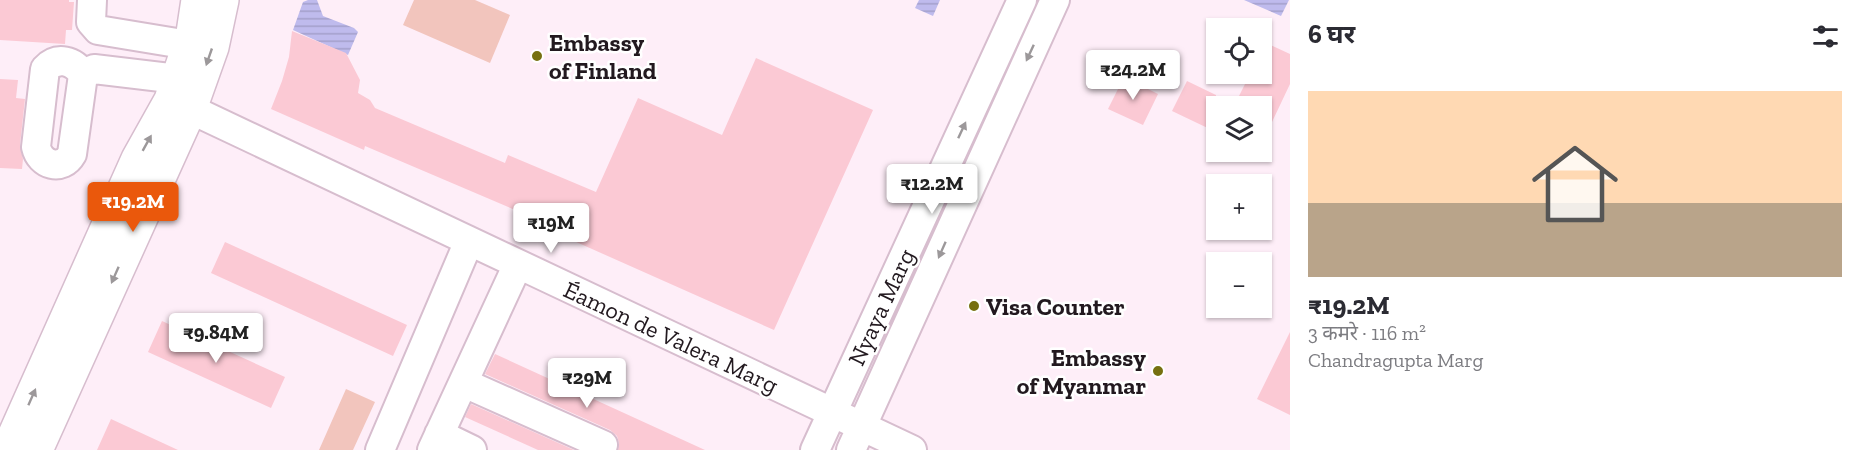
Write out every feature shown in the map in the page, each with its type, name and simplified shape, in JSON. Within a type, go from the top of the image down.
[{"type":"main road","points":[[36,450],[180,96],[198,0]]},
{"type":"main road","points":[[8,450],[138,159],[212,46],[222,0]]},
{"type":"street","points":[[92,0],[91,22],[98,30],[189,45]]},
{"type":"street","name":"Nyaya Marg","points":[[815,450],[1020,0]]},
{"type":"street","name":"Nyaya Marg","points":[[857,439],[1054,0]]},
{"type":"street","name":"Éamon de Valera Marg","points":[[98,30],[89,72],[180,96],[469,242],[832,413],[857,439],[912,450]]},
{"type":"street","points":[[380,450],[469,242]]},
{"type":"street","points":[[472,450],[436,442],[518,264]]},
{"type":"street","points":[[464,383],[603,446]]},
{"type":"shaded area","points":[[317,0],[323,16],[354,28],[358,32],[348,55],[293,30],[303,2]]},
{"type":"shaded area","points":[[414,0],[475,0],[510,15],[490,63],[403,25]]},
{"type":"shaded area","points":[[919,0],[940,0],[933,16],[915,8]]},
{"type":"shaded area","points":[[1244,0],[1289,0],[1281,16]]},
{"type":"shaded area","points":[[346,389],[375,402],[353,450],[319,450]]},
{"type":"building","points":[[0,0],[69,0],[69,2],[74,2],[72,30],[66,30],[65,44],[0,40]]},
{"type":"building","points":[[292,31],[346,53],[360,80],[358,93],[370,100],[375,108],[505,163],[508,155],[596,192],[638,98],[722,135],[756,58],[873,110],[774,330],[574,241],[576,236],[365,146],[364,150],[271,109],[289,57]]},
{"type":"building","points":[[1272,46],[1290,54],[1290,84],[1272,122],[1272,96],[1239,96],[1245,84],[1272,84]]},
{"type":"building","points":[[1124,77],[1158,94],[1143,125],[1108,109]]},
{"type":"building","points":[[0,79],[18,80],[16,98],[25,99],[20,145],[23,159],[22,169],[0,168]]},
{"type":"building","points":[[1187,81],[1216,95],[1206,96],[1206,127],[1172,111]]},
{"type":"building","points":[[225,242],[407,325],[393,356],[211,273]]},
{"type":"building","points":[[162,321],[285,377],[271,408],[148,352]]},
{"type":"building","points":[[1290,332],[1290,415],[1257,399]]},
{"type":"building","points":[[495,354],[705,450],[618,450],[617,436],[610,430],[485,374]]},
{"type":"building","points":[[471,404],[574,450],[538,450],[465,417]]},
{"type":"building","points":[[111,419],[178,450],[97,450]]},
{"type":"place","name":"Embassy of Finland","points":[[537,56]]},
{"type":"place","name":"Visa Counter","points":[[974,306]]},
{"type":"place","name":"Embassy of Myanmar","points":[[1158,371]]}]
